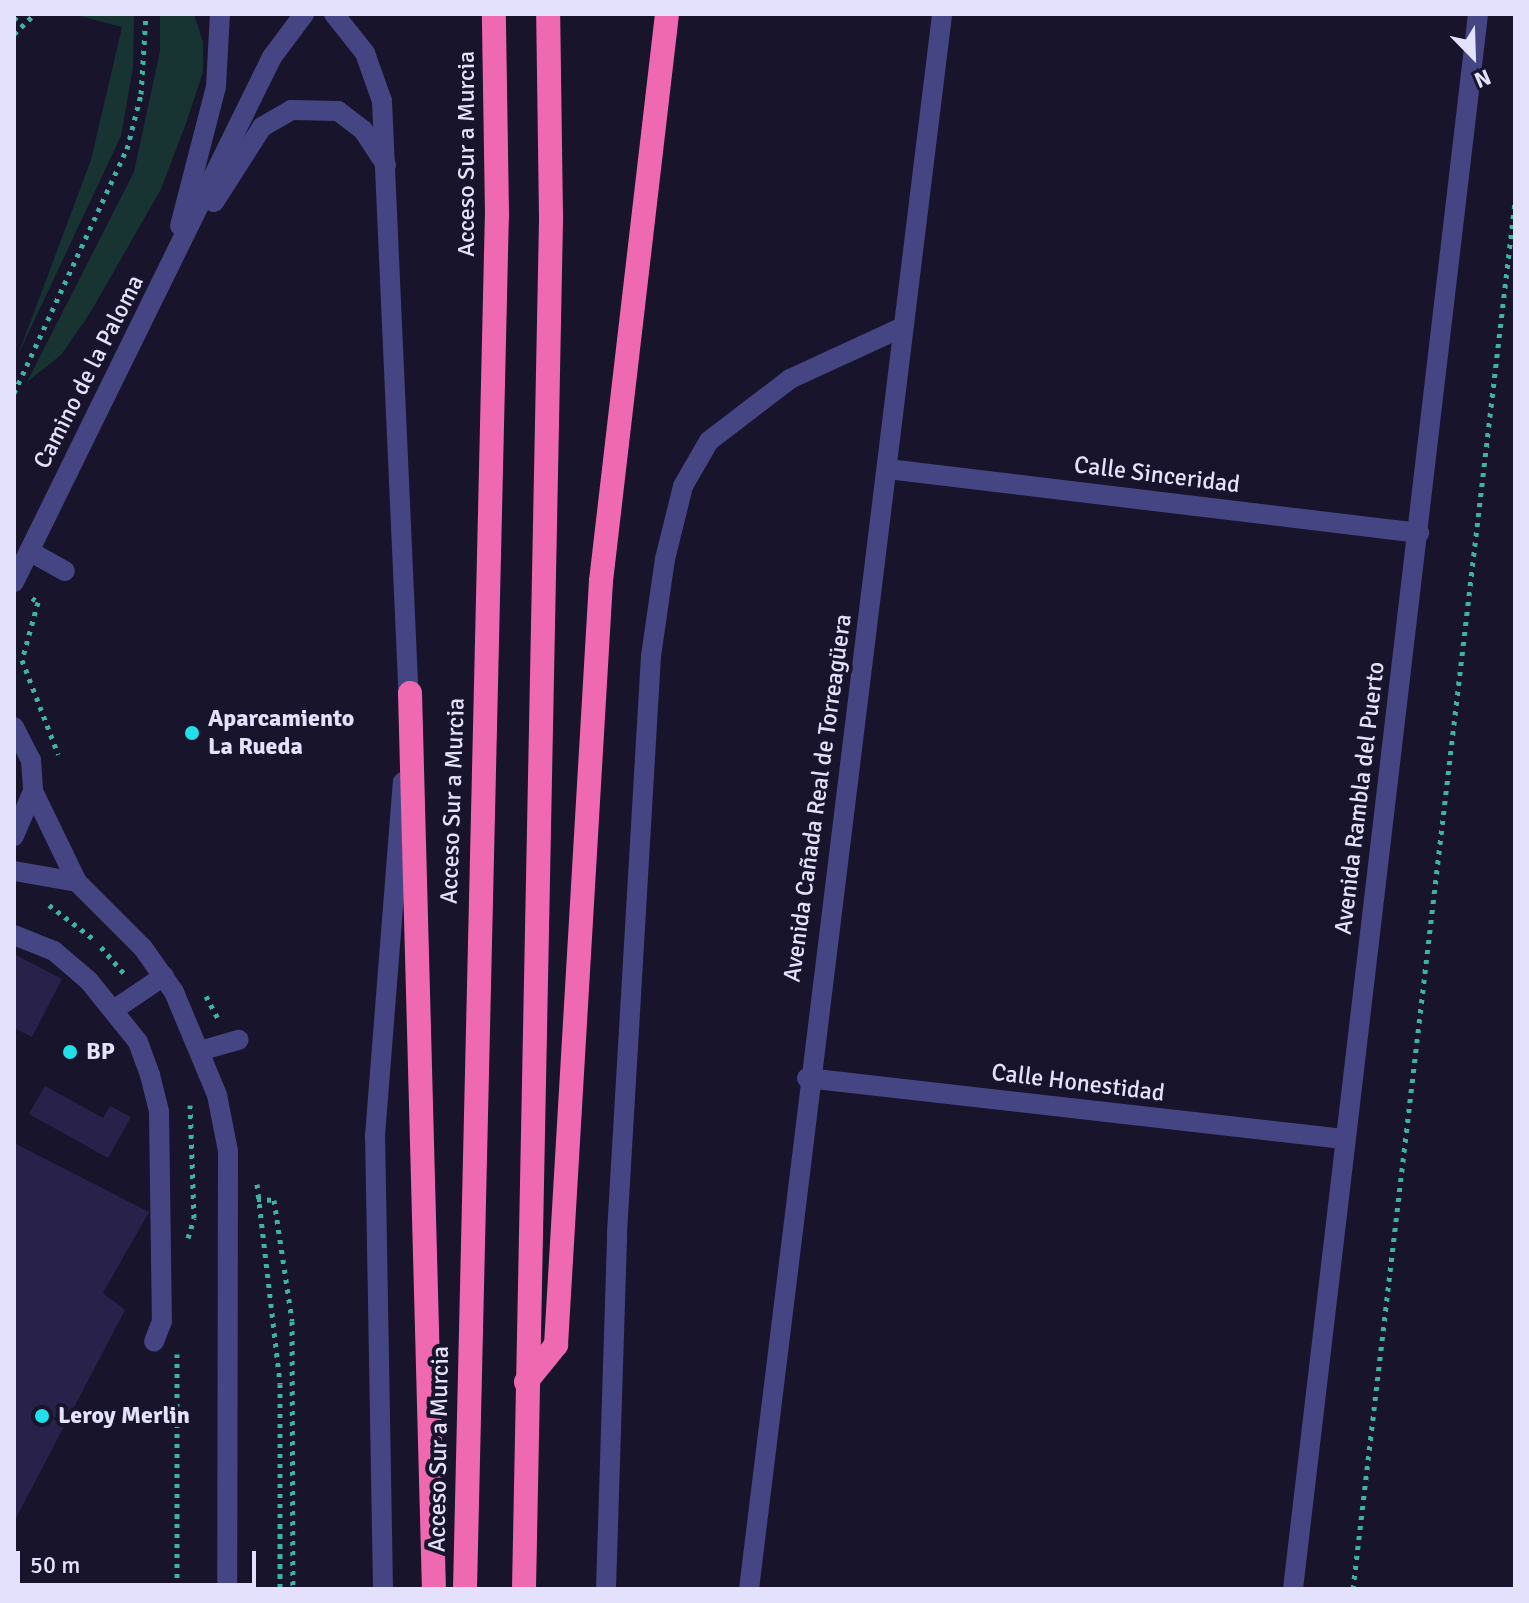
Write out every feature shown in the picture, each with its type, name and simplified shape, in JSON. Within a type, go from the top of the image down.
[{"type":"highway","name":"Acceso Sur a Murcia","points":[[465,1589],[497,215],[494,14]]},
{"type":"highway","points":[[524,1589],[551,217],[548,14]]},
{"type":"highway","points":[[526,1382],[556,1345],[601,581],[667,14]]},
{"type":"highway","points":[[410,693],[434,1589]]},
{"type":"street","name":"Camino de la Paloma","points":[[168,273],[216,87],[220,14]]},
{"type":"street","name":"Camino de la Paloma","points":[[14,582],[272,57],[304,14]]},
{"type":"street","points":[[334,14],[365,53],[382,101],[410,693],[375,1136],[383,1589]]},
{"type":"street","points":[[664,48],[675,14]]},
{"type":"street","name":"Avenida Cañada Real de Torreagüera","points":[[749,1589],[807,1078],[888,469],[942,14]]},
{"type":"street","name":"Avenida Rambla del Puerto","points":[[1293,1589],[1478,14]]},
{"type":"street","name":"Camino de la Paloma","points":[[168,273],[262,127],[291,110],[338,111],[363,130],[387,166]]},
{"type":"street","points":[[606,1589],[617,1233],[651,656],[665,559],[683,486],[709,441],[790,379],[903,327]]},
{"type":"street","name":"Calle Sinceridad","points":[[888,469],[1419,533]]},
{"type":"street","points":[[29,551],[65,571]]},
{"type":"street","points":[[14,727],[31,760],[33,791],[77,882],[164,976],[203,1050],[228,1151],[227,1589]]},
{"type":"street","points":[[14,836],[33,791]]},
{"type":"street","points":[[14,871],[77,882]]},
{"type":"street","points":[[14,935],[54,951],[115,1009],[138,1042],[159,1112],[162,1321],[154,1342]]},
{"type":"street","points":[[115,1009],[164,976]]},
{"type":"street","points":[[203,1050],[239,1040]]},
{"type":"street","name":"Calle Honestidad","points":[[807,1078],[1344,1139]]},
{"type":"path","points":[[14,20],[19,14]]},
{"type":"path","points":[[14,34],[35,14]]},
{"type":"path","points":[[14,393],[127,149],[141,94],[146,14]]},
{"type":"path","points":[[1353,1589],[1515,201]]},
{"type":"green space","points":[[72,14],[134,14],[133,67],[121,136],[18,355],[91,160],[122,27]]},
{"type":"green space","points":[[160,14],[194,14],[203,42],[203,72],[185,126],[161,189],[90,313],[61,355],[27,382],[134,172],[160,51]]},
{"type":"building","points":[[14,954],[62,979],[32,1037],[14,1028]]},
{"type":"building","points":[[45,1086],[103,1118],[110,1106],[131,1117],[108,1158],[29,1114]]},
{"type":"building","name":"Leroy Merlin","points":[[14,1143],[149,1212],[103,1293],[125,1310],[14,1522]]},
{"type":"place","name":"Aparcamiento La Rueda","points":[[192,733]]},
{"type":"place","name":"BP","points":[[70,1052]]},
{"type":"place","name":"Leroy Merlin","points":[[42,1416]]}]
